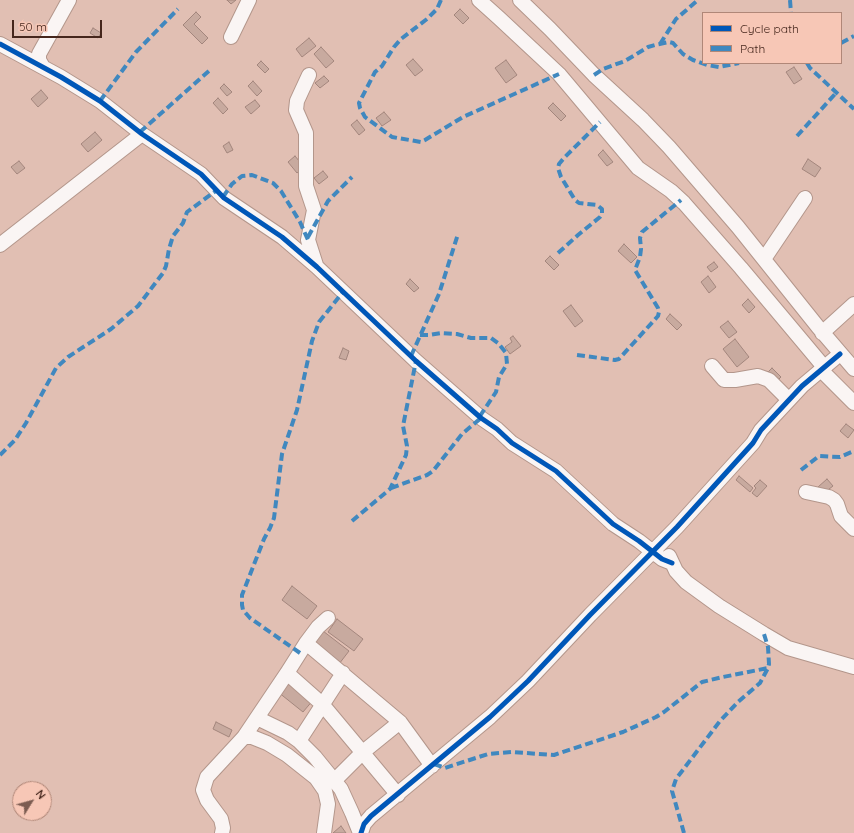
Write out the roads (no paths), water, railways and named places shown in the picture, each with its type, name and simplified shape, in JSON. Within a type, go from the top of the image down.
[{"type":"street","points":[[43,67],[39,60],[39,54],[69,0]]},
{"type":"street","points":[[231,37],[249,0]]},
{"type":"street","points":[[479,0],[559,74],[638,168],[671,191],[684,203],[741,268],[823,369],[854,403]]},
{"type":"street","points":[[527,3],[589,69],[669,147],[706,189],[764,259],[822,333],[854,369]]},
{"type":"street","points":[[0,44],[43,67],[100,101],[142,134],[201,174],[224,198],[278,234],[317,267],[411,356],[481,418],[498,429],[512,443],[556,471],[613,524],[639,541],[662,559],[672,563]]},
{"type":"street","points":[[309,75],[297,101],[296,110],[306,133],[306,186],[314,210],[308,240],[317,267]]},
{"type":"street","points":[[0,245],[142,134]]},
{"type":"street","points":[[764,259],[805,198]]},
{"type":"street","points":[[822,333],[854,304]]},
{"type":"street","points":[[360,833],[366,821],[490,717],[528,681],[590,615],[671,534],[753,443],[761,430],[802,386],[840,354]]},
{"type":"street","points":[[712,366],[724,380],[735,380],[758,376],[769,380],[789,400]]},
{"type":"street","points":[[806,492],[830,497],[834,500],[841,516],[854,530]]},
{"type":"street","points":[[671,534],[668,554],[672,563],[676,571],[686,582],[698,591],[719,606],[788,648],[810,655],[843,662],[854,667]]},
{"type":"street","points":[[222,833],[223,828],[221,819],[207,800],[203,790],[204,784],[214,769],[244,737],[306,643],[318,627],[328,618]]},
{"type":"street","points":[[306,643],[400,722],[432,766]]},
{"type":"street","points":[[287,673],[322,704],[398,795]]},
{"type":"street","points":[[299,741],[343,673]]},
{"type":"street","points":[[257,718],[299,741],[316,757],[335,780],[345,797],[360,833]]},
{"type":"street","points":[[335,780],[363,752],[400,722]]},
{"type":"street","points":[[244,737],[252,737],[267,743],[287,755],[316,778],[325,791],[328,804],[324,833]]}]
